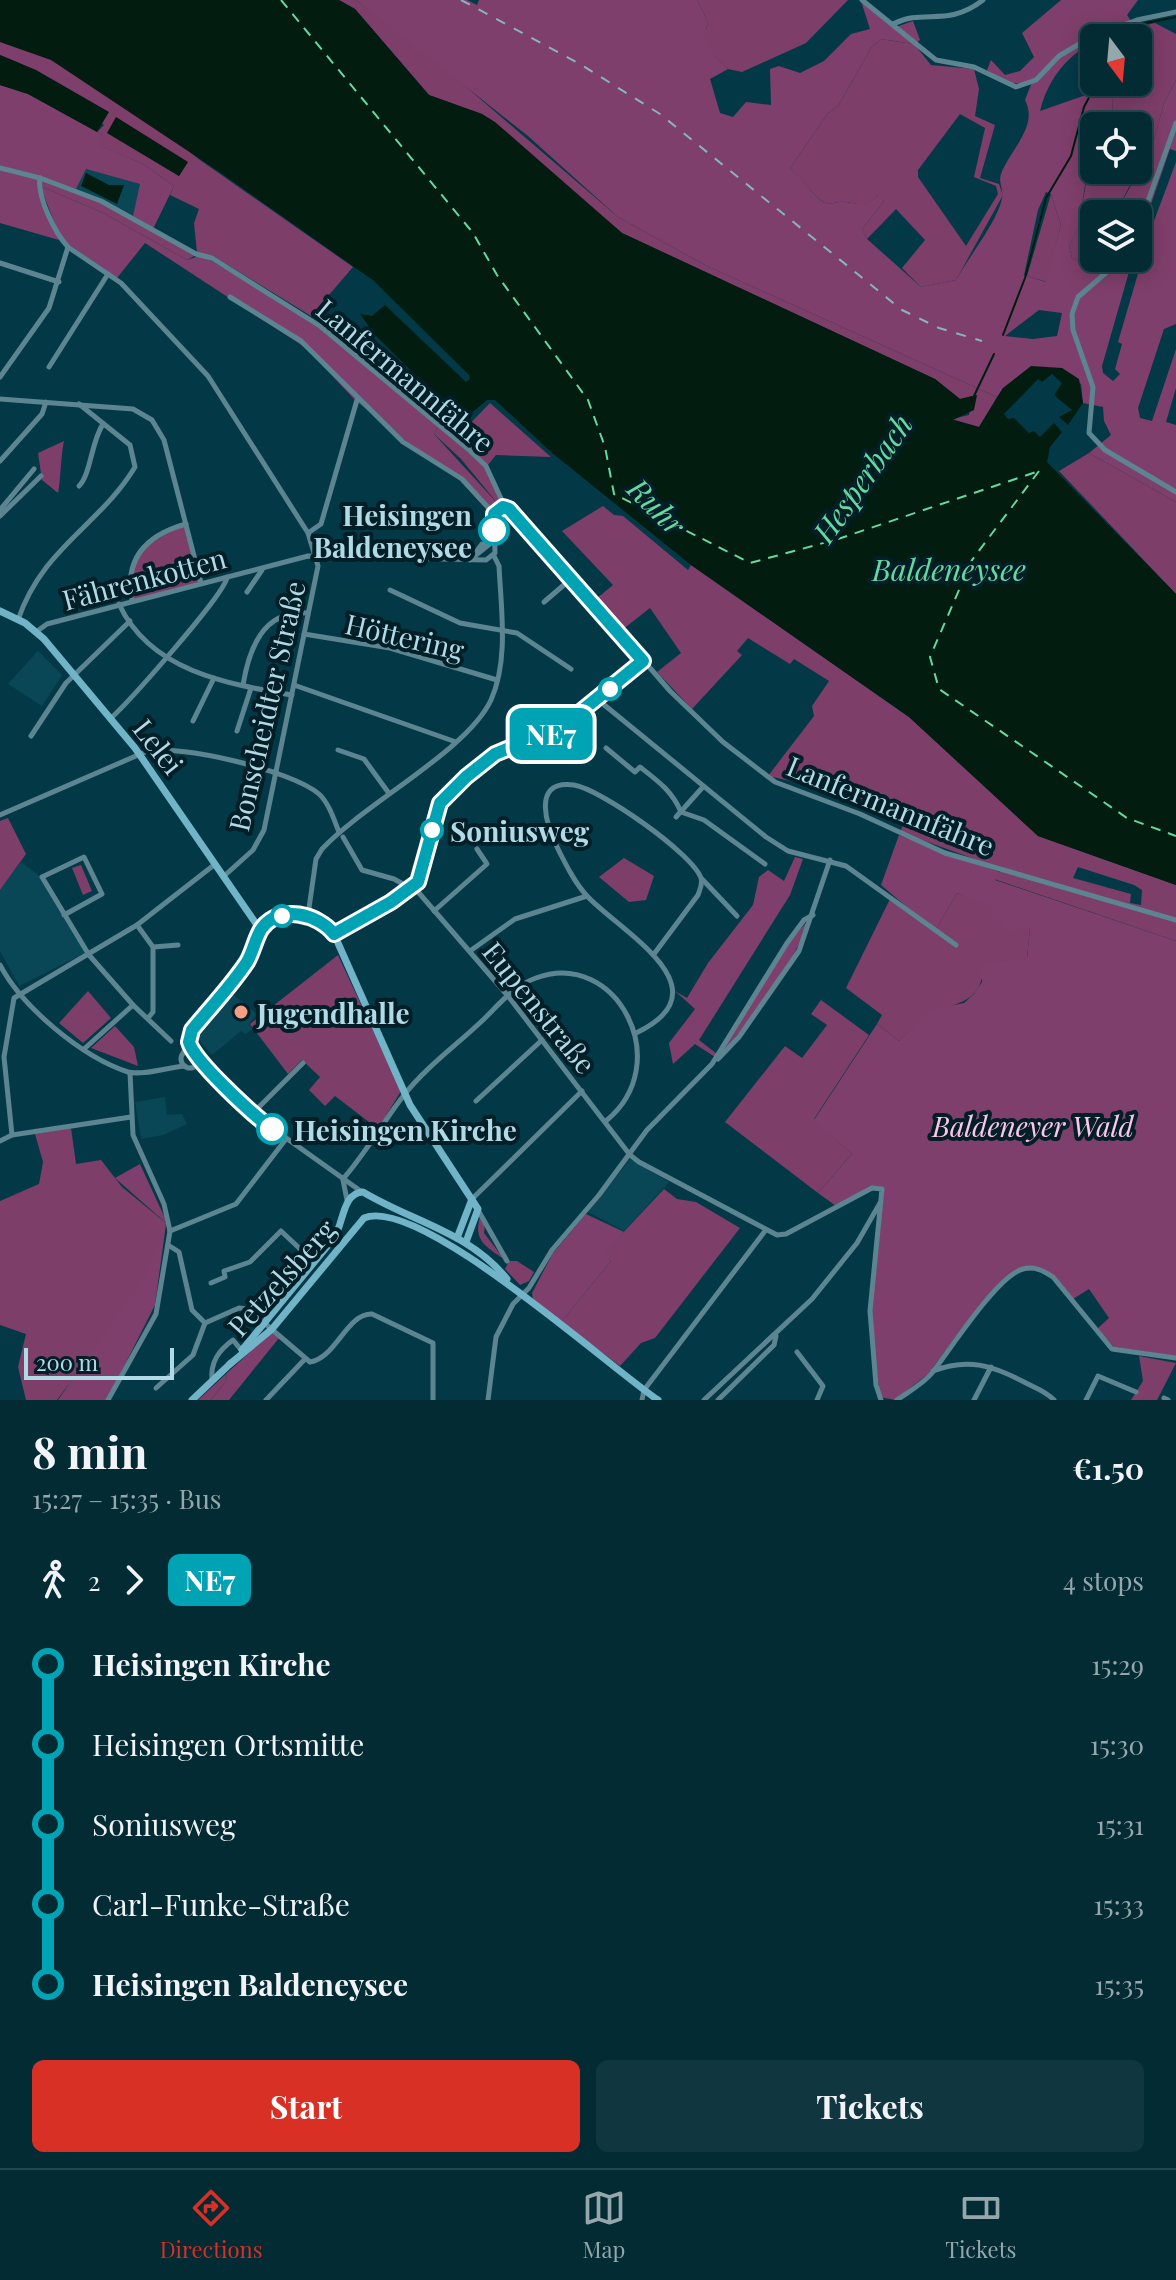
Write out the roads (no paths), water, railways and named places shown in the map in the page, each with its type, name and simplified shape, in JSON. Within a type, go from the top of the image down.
[{"type":"main road","name":"Lelei","points":[[0,611],[36,632],[75,675],[140,755],[195,831],[222,877],[262,928]]},
{"type":"main road","points":[[262,928],[289,914],[308,915],[334,934],[410,1105],[478,1209],[459,1244]]},
{"type":"main road","points":[[459,1244],[400,1220],[354,1218],[347,1210],[347,1200],[355,1193],[367,1195],[459,1244],[494,1263],[521,1295],[658,1400]]},
{"type":"main road","points":[[366,1217],[373,1207],[367,1195]]},
{"type":"main road","points":[[459,1244],[472,1199]]},
{"type":"main road","name":"Petzelsberg","points":[[230,1364],[270,1327],[334,1238],[347,1210]]},
{"type":"main road","name":"Petzelsberg","points":[[192,1400],[270,1327],[366,1217]]},
{"type":"street","points":[[862,0],[936,60],[974,67],[1016,87],[1036,80],[1059,56],[1091,37],[1137,20],[1176,12]]},
{"type":"street","points":[[893,24],[904,20],[961,15],[983,0]]},
{"type":"street","points":[[1148,200],[1176,123]]},
{"type":"street","name":"Lanfermannfähre","points":[[0,168],[40,178],[101,201],[178,245],[212,258],[320,326],[486,466],[505,507],[572,578],[643,661],[723,742],[790,790],[860,814],[945,853],[1176,920]]},
{"type":"street","points":[[0,377],[49,308],[68,247],[60,238],[40,178]]},
{"type":"street","name":"Bonscheidter Straße","points":[[68,247],[133,294],[208,376],[308,533],[318,566],[262,836],[253,850],[222,877]]},
{"type":"street","points":[[0,263],[59,282]]},
{"type":"street","points":[[1106,272],[1087,288],[1073,306],[1071,321],[1093,387],[1089,423],[1091,438],[1176,492]]},
{"type":"street","points":[[49,367],[108,274]]},
{"type":"street","points":[[230,297],[301,341],[357,400],[403,442],[462,479],[494,514],[492,558],[499,566],[501,632],[497,680],[483,714],[456,742],[388,792],[316,859],[308,915]]},
{"type":"street","points":[[0,399],[133,409],[152,420],[164,440],[201,584]]},
{"type":"street","points":[[308,533],[321,524],[357,400]]},
{"type":"street","points":[[0,461],[42,414],[46,402]]},
{"type":"street","points":[[18,620],[28,594],[43,570],[135,467],[130,445],[78,404]]},
{"type":"street","points":[[79,486],[85,480],[95,436],[103,424]]},
{"type":"street","points":[[0,513],[34,469]]},
{"type":"street","points":[[0,513],[41,476]]},
{"type":"street","points":[[494,514],[505,507]]},
{"type":"street","points":[[132,601],[130,574],[140,551],[162,532],[186,524]]},
{"type":"street","points":[[470,560],[482,544],[494,543]]},
{"type":"street","name":"Fährenkotten","points":[[36,632],[44,625],[119,604],[315,555],[492,558]]},
{"type":"street","name":"Fährenkotten","points":[[247,592],[263,568]]},
{"type":"street","points":[[110,719],[142,689],[166,656],[216,599],[227,577]]},
{"type":"street","points":[[544,602],[572,578]]},
{"type":"street","points":[[390,590],[455,621],[517,633],[571,669]]},
{"type":"street","points":[[119,604],[130,621],[184,669],[251,688],[292,695]]},
{"type":"street","points":[[243,685],[253,648],[266,626],[283,614],[307,613]]},
{"type":"street","points":[[31,736],[64,685],[130,621]]},
{"type":"street","name":"Höttering","points":[[304,634],[387,647],[497,680]]},
{"type":"street","points":[[334,934],[413,888],[423,873],[438,809],[448,793],[491,756],[557,730],[643,661]]},
{"type":"street","points":[[193,721],[214,678]]},
{"type":"street","points":[[294,685],[456,742]]},
{"type":"street","points":[[237,731],[251,688]]},
{"type":"street","points":[[597,699],[702,788],[788,851],[830,860],[864,878],[956,945]]},
{"type":"street","points":[[606,748],[635,772],[640,767],[673,795],[678,815]]},
{"type":"street","points":[[0,815],[140,755],[169,750],[275,774],[320,794],[362,870],[413,888]]},
{"type":"street","points":[[338,750],[364,759],[388,792]]},
{"type":"street","points":[[636,1033],[661,1018],[671,1001],[670,978],[654,954],[587,896],[544,818],[549,796],[566,785],[587,790],[640,821],[678,852],[737,916]]},
{"type":"street","points":[[678,815],[702,788]]},
{"type":"street","points":[[678,815],[704,820],[765,864]]},
{"type":"street","points":[[434,911],[487,864],[477,849]]},
{"type":"street","points":[[64,915],[102,894],[84,857],[42,877],[64,915],[89,955],[133,1005],[171,1041]]},
{"type":"street","points":[[488,1400],[496,1337],[521,1295],[552,1250],[651,1125],[739,1037],[804,940],[830,860]]},
{"type":"street","points":[[12,1135],[2,1057],[12,1001],[17,995],[137,925],[214,865]]},
{"type":"street","points":[[654,954],[698,895],[701,879]]},
{"type":"street","name":"Eupenstraße","points":[[413,888],[508,996],[630,1155]]},
{"type":"street","points":[[470,951],[524,915],[587,896]]},
{"type":"street","points":[[712,1064],[793,935],[813,915]]},
{"type":"street","points":[[137,925],[153,947],[153,1012],[147,1018]]},
{"type":"street","points":[[168,1067],[181,1059],[189,1038],[250,957],[262,928]]},
{"type":"street","points":[[793,935],[804,940]]},
{"type":"street","points":[[153,947],[178,945]]},
{"type":"street","points":[[0,965],[17,995],[84,1049],[130,1073],[196,1063],[211,1069],[252,1114],[367,1195]]},
{"type":"street","points":[[347,1200],[343,1179],[405,1094],[508,996],[537,977],[571,974],[591,981],[612,995],[636,1033],[636,1079],[625,1102],[606,1121]]},
{"type":"street","points":[[84,1049],[133,1005]]},
{"type":"street","points":[[189,1038],[196,1063]]},
{"type":"street","points":[[476,1101],[542,1040]]},
{"type":"street","points":[[184,1052],[192,1050]]},
{"type":"street","points":[[181,1059],[185,1066]]},
{"type":"street","points":[[252,1114],[303,1063]]},
{"type":"street","points":[[107,1400],[156,1314],[170,1231],[164,1204],[135,1143],[130,1073]]},
{"type":"street","points":[[472,1199],[582,1091]]},
{"type":"street","points":[[398,1104],[410,1105]]},
{"type":"street","points":[[0,1141],[12,1135],[131,1117]]},
{"type":"street","points":[[170,1231],[236,1204],[286,1139]]},
{"type":"street","points":[[630,1155],[765,1231],[786,1234],[875,1187],[882,1189],[870,1302],[876,1385],[881,1400]]},
{"type":"street","points":[[704,1400],[776,1335],[841,1263],[883,1199]]},
{"type":"street","points":[[478,1209],[507,1261]]},
{"type":"street","points":[[211,1283],[225,1277],[224,1271],[250,1262],[281,1231],[315,1262]]},
{"type":"street","points":[[642,1400],[644,1390],[765,1231]]},
{"type":"street","points":[[168,1245],[179,1252],[192,1310],[205,1323]]},
{"type":"street","points":[[897,1400],[933,1371],[989,1300],[1016,1272],[1027,1268],[1053,1277],[1112,1349],[1176,1358]]},
{"type":"street","points":[[156,1388],[193,1355],[205,1323],[243,1308],[310,1362],[322,1358],[362,1316],[372,1314],[433,1343],[433,1400]]},
{"type":"street","points":[[718,1400],[774,1345],[776,1335]]},
{"type":"street","name":"Petzelsberg","points":[[212,1381],[212,1370],[219,1351],[233,1340],[242,1351]]},
{"type":"street","points":[[797,1352],[823,1386],[817,1400]]},
{"type":"street","points":[[266,1400],[305,1359]]},
{"type":"street","points":[[933,1371],[964,1363],[991,1367],[1054,1400]]},
{"type":"street","points":[[974,1400],[991,1367]]},
{"type":"street","points":[[1086,1400],[1098,1376],[1136,1392]]},
{"type":"water","name":"Baldeneysee","points":[[0,0],[339,0],[355,9],[429,95],[482,114],[495,122],[622,233],[935,379],[960,399],[977,395],[974,410],[953,420],[979,427],[1003,388],[1031,366],[1062,368],[1079,379],[1083,403],[1068,425],[1059,417],[1072,410],[1054,395],[1062,383],[1052,374],[1042,382],[1038,379],[1004,414],[1008,419],[1014,418],[1029,433],[1034,431],[1040,437],[1054,423],[1062,432],[1050,447],[1047,462],[1176,594],[1176,885],[1038,836],[909,717],[691,565],[551,452],[495,400],[487,400],[462,421],[376,336],[360,314],[372,316],[385,305],[466,382],[470,379],[469,375],[374,281],[218,171],[51,60],[0,42]]},
{"type":"water","points":[[0,55],[36,70],[109,112],[97,132],[28,94],[0,85]]},
{"type":"water","points":[[116,117],[188,162],[179,176],[107,133]]},
{"type":"water","points":[[86,173],[109,185],[124,185],[117,204],[81,186]]},
{"type":"waterway","name":"Hesperbach","points":[[1141,24],[1176,17]]},
{"type":"waterway","name":"Hesperbach","points":[[1003,335],[1025,278],[1046,198],[1071,156],[1090,96]]},
{"type":"waterway","name":"Hesperbach","points":[[974,396],[994,354]]},
{"type":"railway","points":[[461,0],[580,64],[660,114],[902,310],[939,328],[982,341]]},
{"type":"place","name":"Heisingen Baldeneysee","points":[[494,530]]},
{"type":"place","name":"Soniusweg","points":[[432,830]]},
{"type":"place","name":"Jugendhalle","points":[[241,1012]]},
{"type":"place","name":"Heisingen Kirche","points":[[272,1129]]},
{"type":"water label","name":"Ruhr","points":[[657,506]]},
{"type":"park label","name":"Baldeneyer Wald","points":[[1033,1125]]}]
